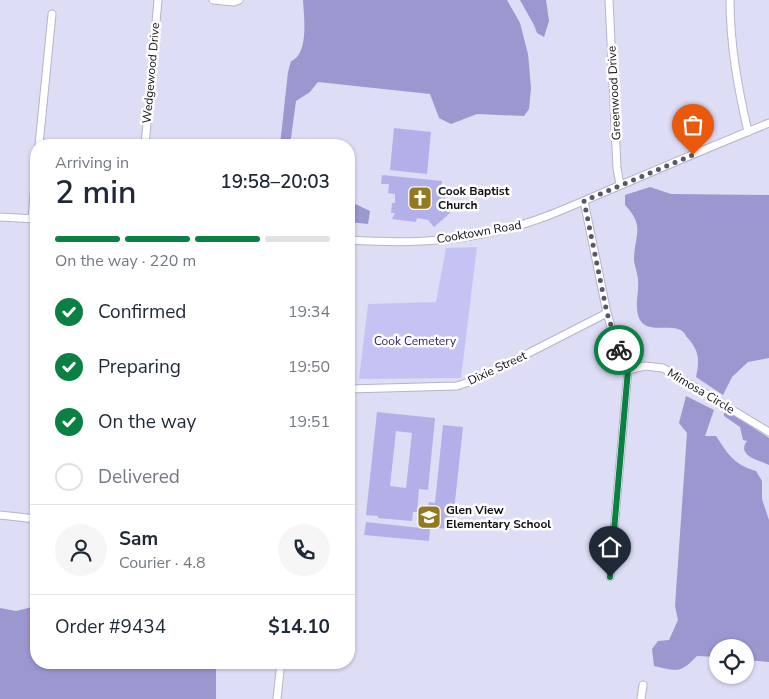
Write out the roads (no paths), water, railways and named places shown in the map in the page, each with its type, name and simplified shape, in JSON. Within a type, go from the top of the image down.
[{"type":"street","name":"Wedgewood Drive","points":[[146,139],[158,0]]},
{"type":"street","points":[[213,0],[234,2],[239,0]]},
{"type":"street","name":"Greenwood Drive","points":[[610,0],[617,168],[620,185]]},
{"type":"street","points":[[730,0],[733,57],[748,132]]},
{"type":"street","points":[[40,139],[52,14]]},
{"type":"street","name":"Cooktown Road","points":[[355,240],[410,242],[447,240],[527,223],[769,123]]},
{"type":"street","points":[[584,201],[607,313],[615,340],[628,370],[610,577]]},
{"type":"street","points":[[0,217],[30,219]]},
{"type":"street","name":"Dixie Street","points":[[355,389],[457,386],[478,379],[607,313]]},
{"type":"street","name":"Mimosa Circle","points":[[628,370],[645,366],[663,368],[769,432]]},
{"type":"street","points":[[0,515],[30,518]]},
{"type":"street","points":[[277,699],[280,669]]},
{"type":"street","points":[[641,699],[643,685]]},
{"type":"place","name":"Cook Baptist Church","points":[[420,198]]},
{"type":"place","name":"Glen View Elementary School","points":[[429,517]]},
{"type":"park label","name":"Cook Cemetery","points":[[415,341]]}]
